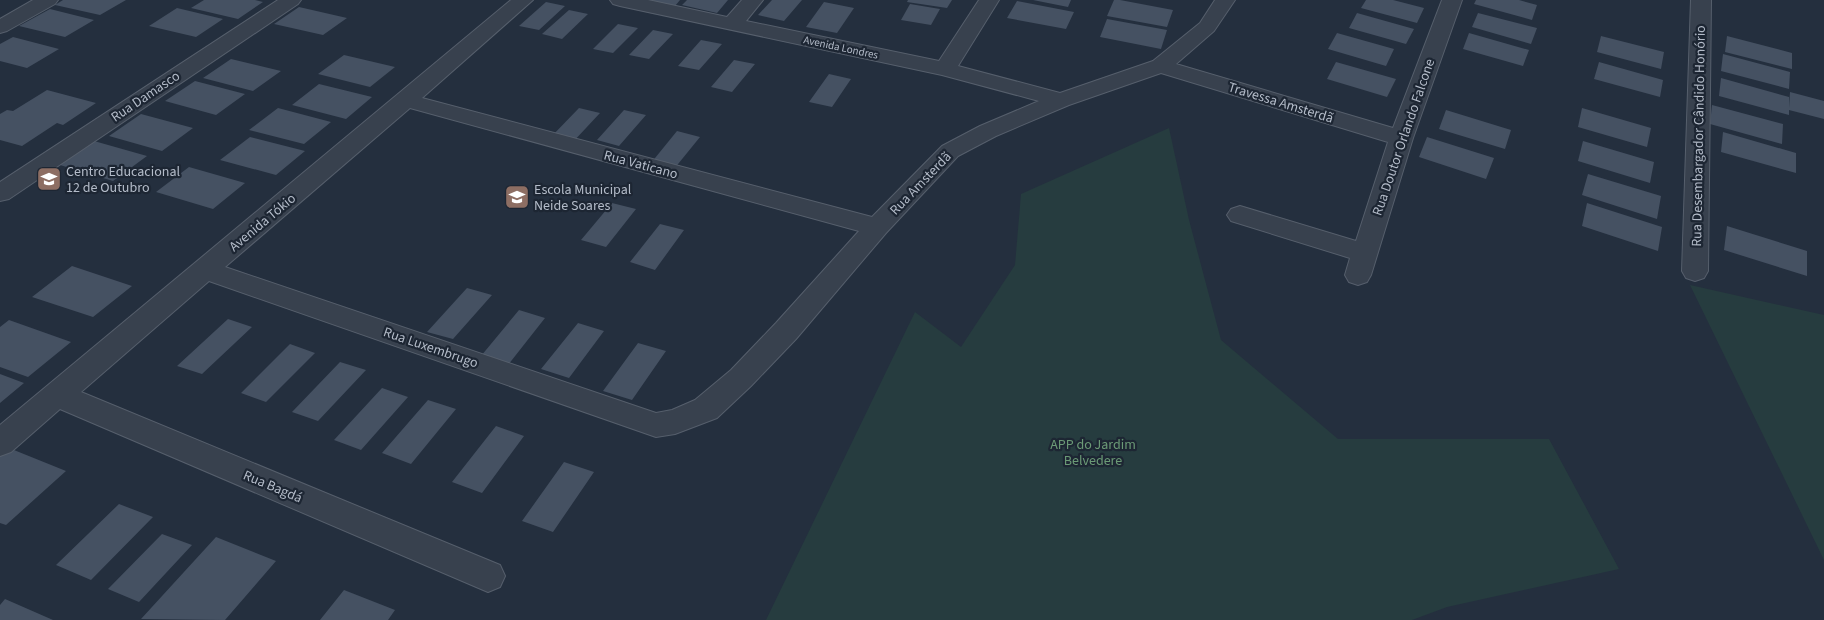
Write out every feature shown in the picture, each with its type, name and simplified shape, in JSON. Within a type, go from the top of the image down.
[{"type":"street","points":[[6,0],[41,4]]},
{"type":"street","name":"Rua Damasco","points":[[0,193],[291,0]]},
{"type":"street","name":"Avenida Tókio","points":[[0,443],[523,0]]},
{"type":"street","name":"Avenida Londres","points":[[620,0],[945,69],[1061,100]]},
{"type":"street","points":[[732,24],[754,0]]},
{"type":"street","points":[[945,69],[989,0]]},
{"type":"street","name":"Rua Amsterdã","points":[[656,424],[675,422],[706,409],[742,378],[877,228],[950,151],[988,131],[1061,100],[1160,66],[1207,27],[1225,0]]},
{"type":"street","name":"Rua Doutor Orlando Falcone","points":[[1240,215],[1361,264],[1400,138],[1452,0]]},
{"type":"street","name":"Rua Desembargador Cândido Honório","points":[[1695,271],[1701,0]]},
{"type":"street","points":[[0,27],[41,4]]},
{"type":"street","name":"Travessa Amsterdã","points":[[1160,66],[1400,138]]},
{"type":"street","name":"Rua Vaticano","points":[[405,100],[877,228]]},
{"type":"street","name":"Rua Luxembrugo","points":[[205,270],[656,424]]},
{"type":"street","name":"Rua Bagdá","points":[[57,395],[488,576]]},
{"type":"green space","name":"APP do Jardim Belvedere","points":[[1169,128],[1189,220],[1221,340],[1338,439],[1549,439],[1619,569],[1447,607],[1412,620],[766,620],[915,312],[961,347],[1015,265],[1021,194]]},
{"type":"green space","points":[[1690,285],[1824,315],[1824,560]]},
{"type":"building","points":[[63,0],[126,0],[100,15],[55,5]]},
{"type":"building","points":[[204,0],[255,0],[263,2],[238,19],[191,8]]},
{"type":"building","points":[[650,0],[680,0],[675,6]]},
{"type":"building","points":[[687,0],[728,0],[717,13],[682,5]]},
{"type":"building","points":[[772,0],[802,0],[784,21],[758,15]]},
{"type":"building","points":[[908,0],[952,0],[947,8],[907,2]]},
{"type":"building","points":[[1033,0],[1071,0],[1068,7]]},
{"type":"building","points":[[1114,0],[1173,10],[1167,27],[1107,16]]},
{"type":"building","points":[[1366,0],[1393,0],[1424,8],[1417,23],[1361,8]]},
{"type":"building","points":[[1476,0],[1519,0],[1537,5],[1532,20],[1474,4]]},
{"type":"building","points":[[1017,1],[1074,12],[1066,29],[1007,18]]},
{"type":"building","points":[[546,2],[565,6],[539,30],[519,26]]},
{"type":"building","points":[[824,2],[854,8],[837,33],[806,27]]},
{"type":"building","points":[[910,4],[940,9],[931,25],[901,20]]},
{"type":"building","points":[[299,7],[347,18],[323,35],[274,24]]},
{"type":"building","points":[[177,8],[223,19],[196,37],[149,26]]},
{"type":"building","points":[[50,9],[94,20],[65,37],[19,26]]},
{"type":"building","points":[[569,10],[588,14],[562,39],[542,34]]},
{"type":"building","points":[[1357,13],[1414,29],[1406,44],[1349,28]]},
{"type":"building","points":[[1478,13],[1537,28],[1531,44],[1472,27]]},
{"type":"building","points":[[1107,19],[1167,30],[1161,49],[1100,37]]},
{"type":"building","points":[[618,24],[638,28],[613,53],[593,49]]},
{"type":"building","points":[[653,30],[673,34],[649,59],[629,55]]},
{"type":"building","points":[[1337,33],[1394,49],[1386,66],[1328,49]]},
{"type":"building","points":[[1469,33],[1529,50],[1523,66],[1463,49]]},
{"type":"building","points":[[1601,36],[1664,52],[1661,69],[1597,52]]},
{"type":"building","points":[[1727,36],[1792,53],[1792,69],[1725,52]]},
{"type":"building","points":[[13,37],[59,49],[27,68],[0,61],[0,44]]},
{"type":"building","points":[[701,40],[722,44],[699,70],[678,66]]},
{"type":"building","points":[[1723,54],[1790,72],[1789,89],[1721,71]]},
{"type":"building","points":[[344,55],[395,67],[370,87],[318,74]]},
{"type":"building","points":[[231,59],[281,71],[253,91],[203,78]]},
{"type":"building","points":[[734,60],[755,64],[732,92],[711,87]]},
{"type":"building","points":[[1336,62],[1396,79],[1387,97],[1327,79]]},
{"type":"building","points":[[1599,62],[1663,80],[1660,97],[1594,79]]},
{"type":"building","points":[[829,74],[851,79],[832,107],[809,102]]},
{"type":"building","points":[[1721,78],[1789,97],[1789,108],[1790,92],[1824,101],[1824,119],[1789,110],[1789,115],[1719,96]]},
{"type":"building","points":[[195,81],[245,94],[216,115],[165,101]]},
{"type":"building","points":[[319,84],[372,97],[346,119],[292,105]]},
{"type":"building","points":[[47,90],[96,103],[63,125],[57,123],[22,146],[0,140],[0,114],[7,110],[13,111]]},
{"type":"building","points":[[1712,105],[1783,124],[1782,144],[1710,124]]},
{"type":"building","points":[[278,108],[331,122],[304,144],[249,130]]},
{"type":"building","points":[[579,108],[600,113],[572,143],[550,138]]},
{"type":"building","points":[[1582,108],[1651,128],[1647,147],[1578,127]]},
{"type":"building","points":[[624,110],[646,115],[619,146],[597,140]]},
{"type":"building","points":[[1446,110],[1511,130],[1505,149],[1439,129]]},
{"type":"building","points":[[141,114],[193,128],[162,151],[109,136]]},
{"type":"building","points":[[677,131],[700,137],[674,169],[651,163]]},
{"type":"building","points":[[1723,132],[1796,153],[1796,173],[1721,152]]},
{"type":"building","points":[[250,137],[305,151],[276,175],[220,160]]},
{"type":"building","points":[[1427,137],[1494,158],[1486,179],[1419,157]]},
{"type":"building","points":[[94,141],[147,156],[113,181],[60,165]]},
{"type":"building","points":[[1583,141],[1654,162],[1650,183],[1578,161]]},
{"type":"building","points":[[189,167],[245,183],[213,209],[156,192]]},
{"type":"building","points":[[1588,174],[1661,196],[1657,219],[1582,195]]},
{"type":"building","points":[[612,203],[636,209],[606,247],[581,240]]},
{"type":"building","points":[[1587,203],[1662,227],[1658,251],[1582,226]]},
{"type":"building","points":[[660,224],[684,230],[655,270],[630,262]]},
{"type":"building","points":[[1727,226],[1807,251],[1807,276],[1724,250]]},
{"type":"building","points":[[72,266],[132,286],[93,317],[32,297]]},
{"type":"building","points":[[467,288],[492,295],[453,339],[427,332]]},
{"type":"building","points":[[519,310],[545,318],[508,365],[481,356]]},
{"type":"building","points":[[228,319],[252,327],[202,374],[177,366]]},
{"type":"building","points":[[9,320],[71,342],[28,377],[0,367],[0,327]]},
{"type":"building","points":[[578,323],[604,331],[569,378],[541,369]]},
{"type":"building","points":[[638,343],[666,351],[632,400],[603,391]]},
{"type":"building","points":[[290,344],[315,353],[266,402],[241,393]]},
{"type":"building","points":[[340,362],[366,370],[318,421],[292,412]]},
{"type":"building","points":[[0,374],[24,383],[0,403]]},
{"type":"building","points":[[382,388],[408,397],[361,450],[334,440]]},
{"type":"building","points":[[428,400],[456,409],[411,464],[382,453]]},
{"type":"building","points":[[496,426],[524,436],[482,493],[452,482]]},
{"type":"building","points":[[4,446],[66,471],[6,525],[0,523],[0,449]]},
{"type":"building","points":[[564,462],[594,472],[553,532],[522,521]]},
{"type":"building","points":[[119,504],[153,517],[91,580],[56,565]]},
{"type":"building","points":[[162,534],[192,545],[139,602],[108,589]]},
{"type":"building","points":[[216,537],[276,561],[225,620],[141,619]]},
{"type":"building","points":[[344,590],[395,610],[388,620],[320,620]]},
{"type":"building","points":[[5,599],[53,620],[0,620],[0,605]]},
{"type":"place","name":"Centro Educacional 12 de Outubro","points":[[49,179]]},
{"type":"place","name":"Escola Municipal Neide Soares","points":[[517,197]]}]
